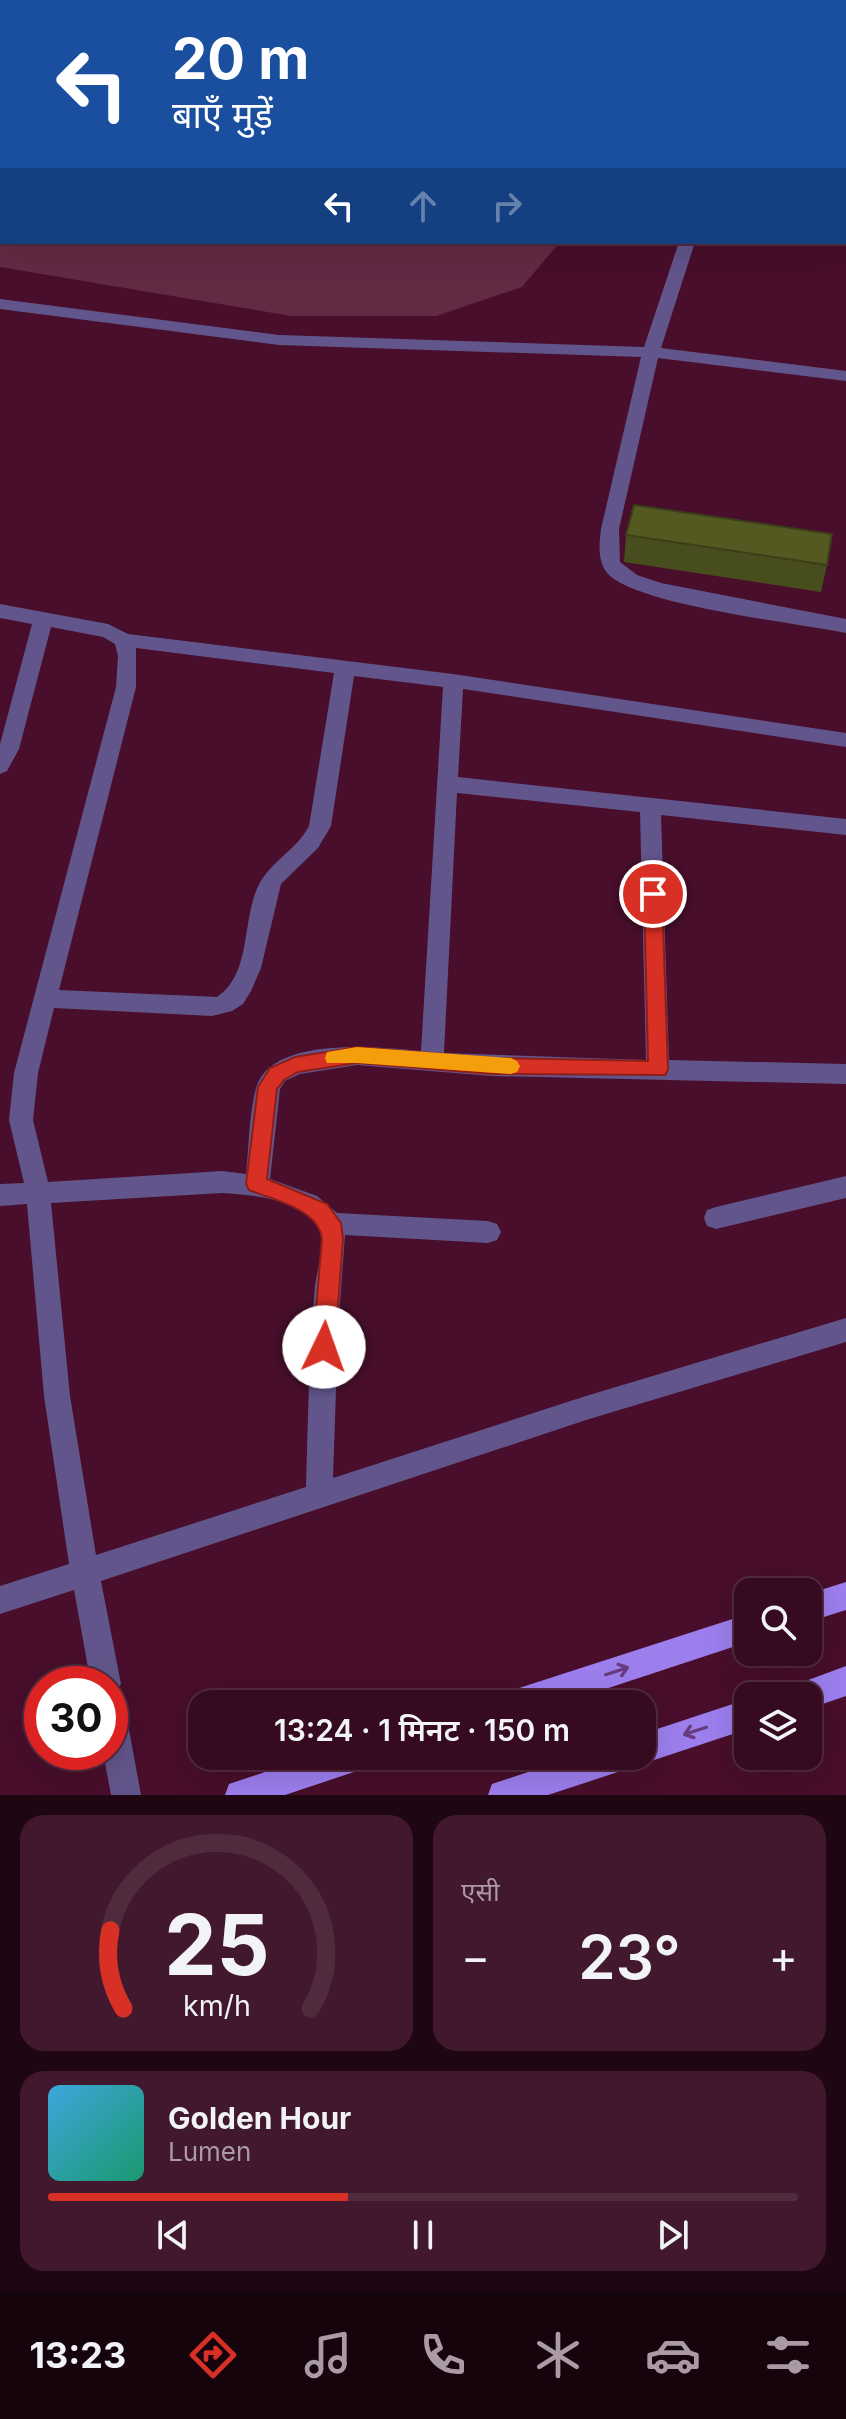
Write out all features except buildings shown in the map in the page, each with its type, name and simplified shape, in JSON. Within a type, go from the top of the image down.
[{"type":"main road","points":[[822,1604],[846,1596]]},
{"type":"main road","points":[[559,1690],[734,1633]]},
{"type":"main road","points":[[822,1689],[846,1681]]},
{"type":"main road","points":[[656,1744],[734,1719]]},
{"type":"main road","points":[[240,1795],[316,1770]]},
{"type":"main road","points":[[503,1795],[579,1770]]},
{"type":"street","points":[[686,244],[651,352],[610,529],[609,554],[616,572],[639,583],[682,596],[846,626]]},
{"type":"street","points":[[0,304],[279,340],[651,352],[846,376]]},
{"type":"street","points":[[0,611],[108,631],[124,640],[453,681],[846,740]]},
{"type":"street","points":[[0,766],[9,749],[43,619]]},
{"type":"street","points":[[103,1666],[57,1396],[38,1192],[10,1114],[26,1073],[126,687],[128,656],[124,640]]},
{"type":"street","points":[[46,998],[199,1007],[223,1006],[237,997],[245,979],[270,883],[284,865],[314,842],[320,826],[345,668]]},
{"type":"street","points":[[432,1061],[453,681]]},
{"type":"street","points":[[448,784],[846,827]]},
{"type":"street","points":[[650,806],[658,1070]]},
{"type":"street","points":[[257,1184],[268,1087],[277,1074],[295,1065],[357,1055],[492,1066],[846,1074]]},
{"type":"street","points":[[0,1195],[222,1182],[257,1184],[320,1211],[330,1223],[333,1238],[325,1318],[319,1495]]},
{"type":"street","points":[[716,1218],[846,1187]]},
{"type":"street","points":[[330,1223],[488,1232]]},
{"type":"street","points":[[0,1600],[586,1408],[846,1330]]},
{"type":"street","points":[[121,1770],[126,1795]]},
{"type":"shaded area","points":[[0,244],[558,244],[522,287],[436,316],[291,316],[0,267]]},
{"type":"slow traffic","points":[[334,1058],[357,1055],[511,1066]]},
{"type":"route","points":[[324,1347],[333,1238],[330,1223],[320,1211],[257,1184],[268,1087],[277,1074],[295,1065],[357,1055],[492,1066],[658,1070],[653,894]]}]
